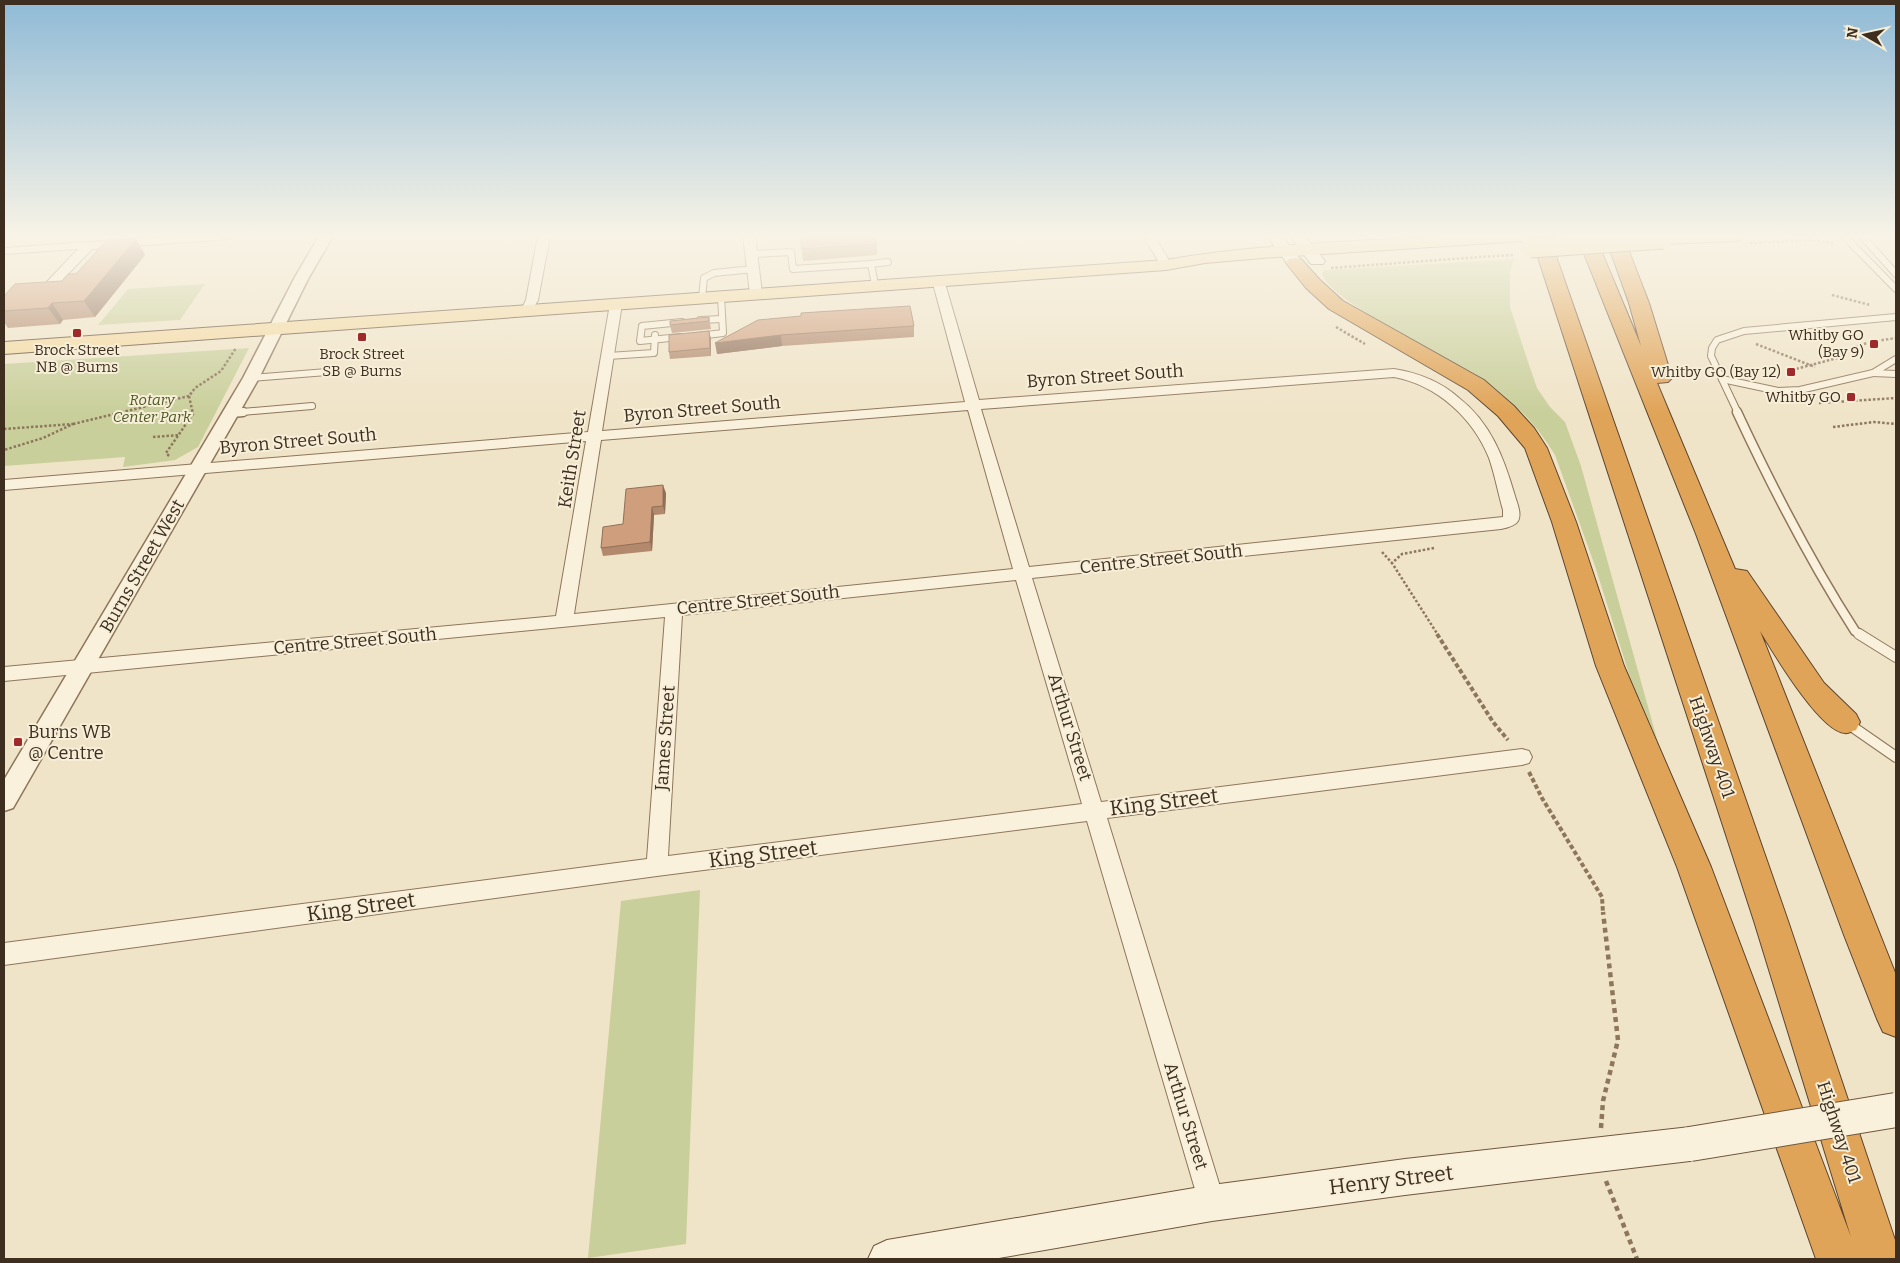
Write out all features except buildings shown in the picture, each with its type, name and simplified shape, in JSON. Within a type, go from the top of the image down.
[{"type":"highway","points":[[1325,295],[1336,305],[1476,385],[1506,411],[1536,448],[1564,522],[1610,666],[1697,876],[1838,1259]]},
{"type":"highway","points":[[1554,295],[1597,404]]},
{"type":"highway","name":"Highway 401","points":[[1560,295],[1770,921],[1880,1259]]},
{"type":"highway","points":[[1610,295],[1707,530],[1858,925],[1896,1019]]},
{"type":"highway","points":[[1636,295],[1707,530],[1814,691],[1845,722]]},
{"type":"main road","points":[[4,348],[733,295]]},
{"type":"main road","name":"Henry Street","points":[[887,1259],[1212,1203],[1405,1177],[1690,1144],[1896,1110]]},
{"type":"street","name":"Burns Street West","points":[[4,802],[251,378],[278,329],[294,295]]},
{"type":"street","points":[[527,310],[533,295]]},
{"type":"street","name":"Arthur Street","points":[[942,295],[996,485],[1212,1203]]},
{"type":"street","name":"Keith Street","points":[[564,621],[616,304]]},
{"type":"street","name":"Byron Street South","points":[[4,485],[974,405],[1403,374],[1423,379],[1461,407],[1476,424],[1496,458],[1511,510],[1511,520]]},
{"type":"street","name":"Centre Street South","points":[[4,674],[564,621],[1501,524],[1511,520]]},
{"type":"street","name":"James Street","points":[[657,867],[674,609]]},
{"type":"street","name":"King Street","points":[[4,954],[657,867],[1522,757]]},
{"type":"lane","points":[[656,331],[698,328],[722,334],[721,296]]},
{"type":"lane","points":[[1896,317],[1744,331],[1717,340],[1712,348],[1711,356],[1762,466],[1825,584],[1855,631],[1896,657]]},
{"type":"lane","points":[[656,331],[698,328],[722,318]]},
{"type":"lane","points":[[608,356],[654,353],[656,331]]},
{"type":"lane","points":[[1874,373],[1896,359]]},
{"type":"lane","points":[[251,378],[327,372]]},
{"type":"lane","points":[[1722,378],[1778,391],[1800,390],[1874,373],[1896,374]]},
{"type":"lane","points":[[230,413],[312,406]]},
{"type":"lane","points":[[1845,722],[1896,757]]},
{"type":"path","points":[[1832,295],[1866,303]]},
{"type":"path","points":[[1334,325],[1350,336],[1372,346]]},
{"type":"path","points":[[1732,335],[1815,367]]},
{"type":"path","points":[[1792,370],[1841,357],[1840,352],[1870,342],[1896,338]]},
{"type":"path","points":[[4,450],[43,438],[73,424],[110,413],[164,404],[189,396],[195,388],[221,371],[238,345]]},
{"type":"path","points":[[176,457],[169,456],[166,453],[193,414],[189,396]]},
{"type":"path","points":[[1819,403],[1896,398]]},
{"type":"path","points":[[1833,427],[1874,422],[1896,424]]},
{"type":"path","points":[[4,429],[73,424]]},
{"type":"path","points":[[153,437],[180,435]]},
{"type":"path","points":[[1441,547],[1402,554],[1392,562],[1493,722],[1522,757],[1542,798],[1602,897],[1618,1040],[1604,1101],[1598,1156],[1636,1259]]},
{"type":"green space","points":[[123,295],[197,295],[180,320],[98,325]]},
{"type":"green space","points":[[1341,295],[1510,295],[1510,307],[1537,388],[1550,407],[1565,422],[1581,466],[1657,739],[1630,677],[1595,566],[1555,455],[1548,444],[1513,403],[1482,378],[1392,328]]},
{"type":"green space","name":"Rotary Center Park","points":[[249,348],[198,447],[175,460],[123,467],[125,457],[4,466],[4,364]]},
{"type":"green space","points":[[700,890],[686,1244],[588,1258],[621,901]]},
{"type":"place","name":"Brock Street NB @ Burns","points":[[77,333]]},
{"type":"place","name":"Brock Street SB @ Burns","points":[[362,337]]},
{"type":"place","name":"Whitby GO (Bay 9)","points":[[1874,344]]},
{"type":"place","name":"Whitby GO (Bay 12)","points":[[1791,372]]},
{"type":"place","name":"Whitby GO","points":[[1851,397]]},
{"type":"place","name":"Burns WB @ Centre","points":[[18,742]]}]
